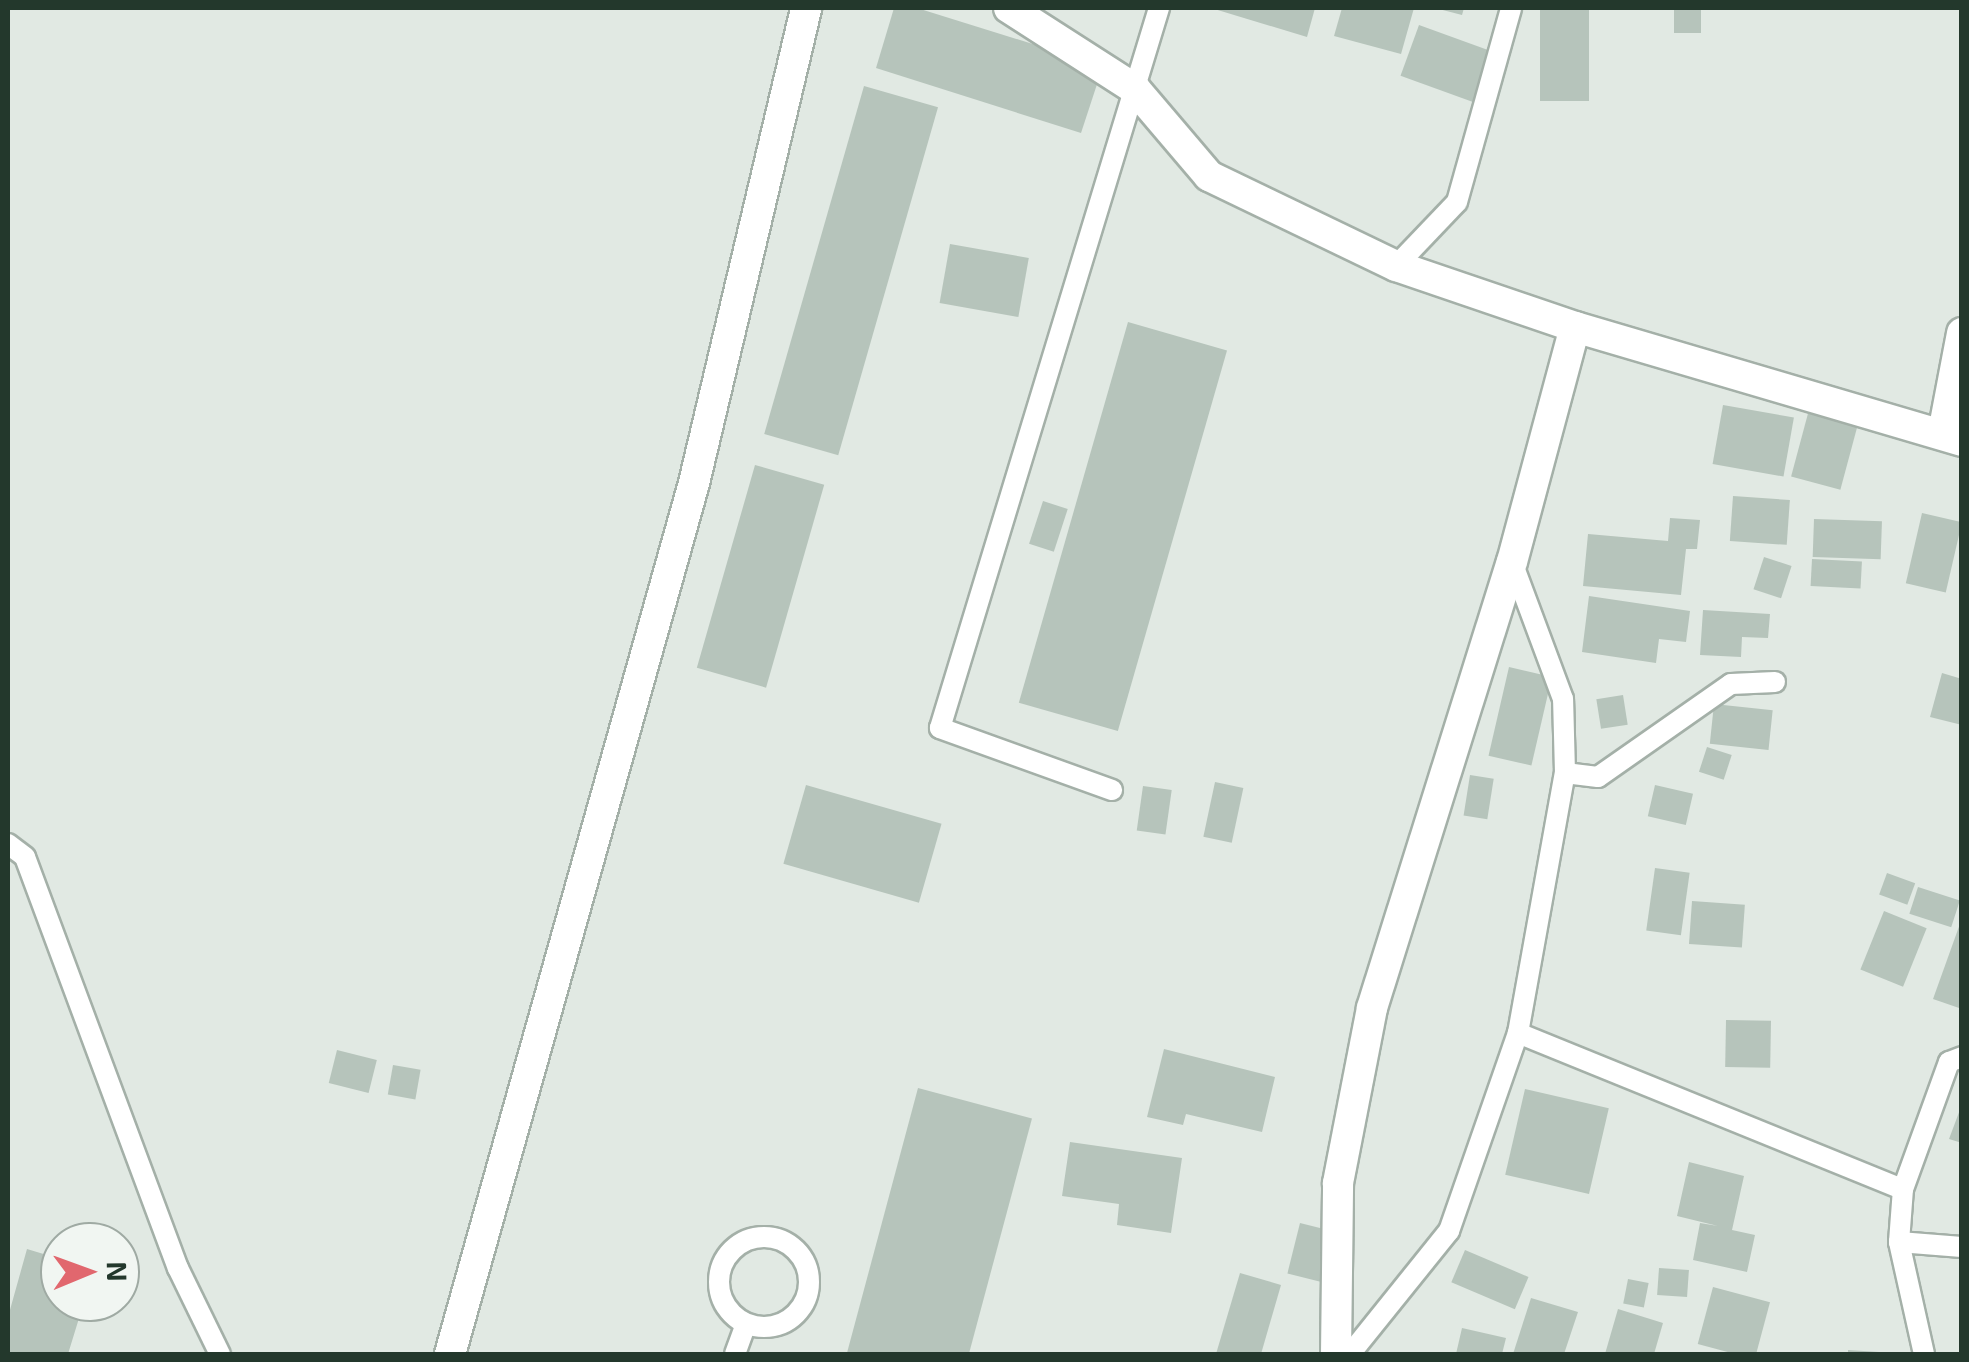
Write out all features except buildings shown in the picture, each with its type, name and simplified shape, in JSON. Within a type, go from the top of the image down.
[{"type":"street","points":[[450,1354],[694,483],[806,8]]},
{"type":"street","points":[[1009,8],[1135,90],[1209,176],[1396,266],[1575,327],[1952,437],[1962,333]]},
{"type":"street","points":[[1336,1354],[1338,1183],[1372,1008],[1512,562],[1575,327]]},
{"type":"lane","points":[[1112,790],[940,728],[1159,8]]},
{"type":"lane","points":[[1396,266],[1457,202],[1512,8]]},
{"type":"lane","points":[[1350,1354],[1448,1231],[1518,1033],[1566,773],[1563,699],[1512,562]]},
{"type":"lane","points":[[1566,773],[1598,777],[1731,684],[1775,682]]},
{"type":"lane","points":[[8,844],[25,857],[178,1268],[220,1354]]},
{"type":"lane","points":[[1518,1033],[1903,1189]]},
{"type":"lane","points":[[1924,1354],[1900,1242],[1903,1189],[1949,1062],[1962,1058]]},
{"type":"lane","points":[[767,1235],[796,1248],[810,1276],[804,1307],[778,1326],[746,1324],[723,1302],[719,1271],[737,1244],[767,1235]]},
{"type":"lane","points":[[1900,1242],[1962,1247]]},
{"type":"lane","points":[[734,1354],[746,1324]]}]
